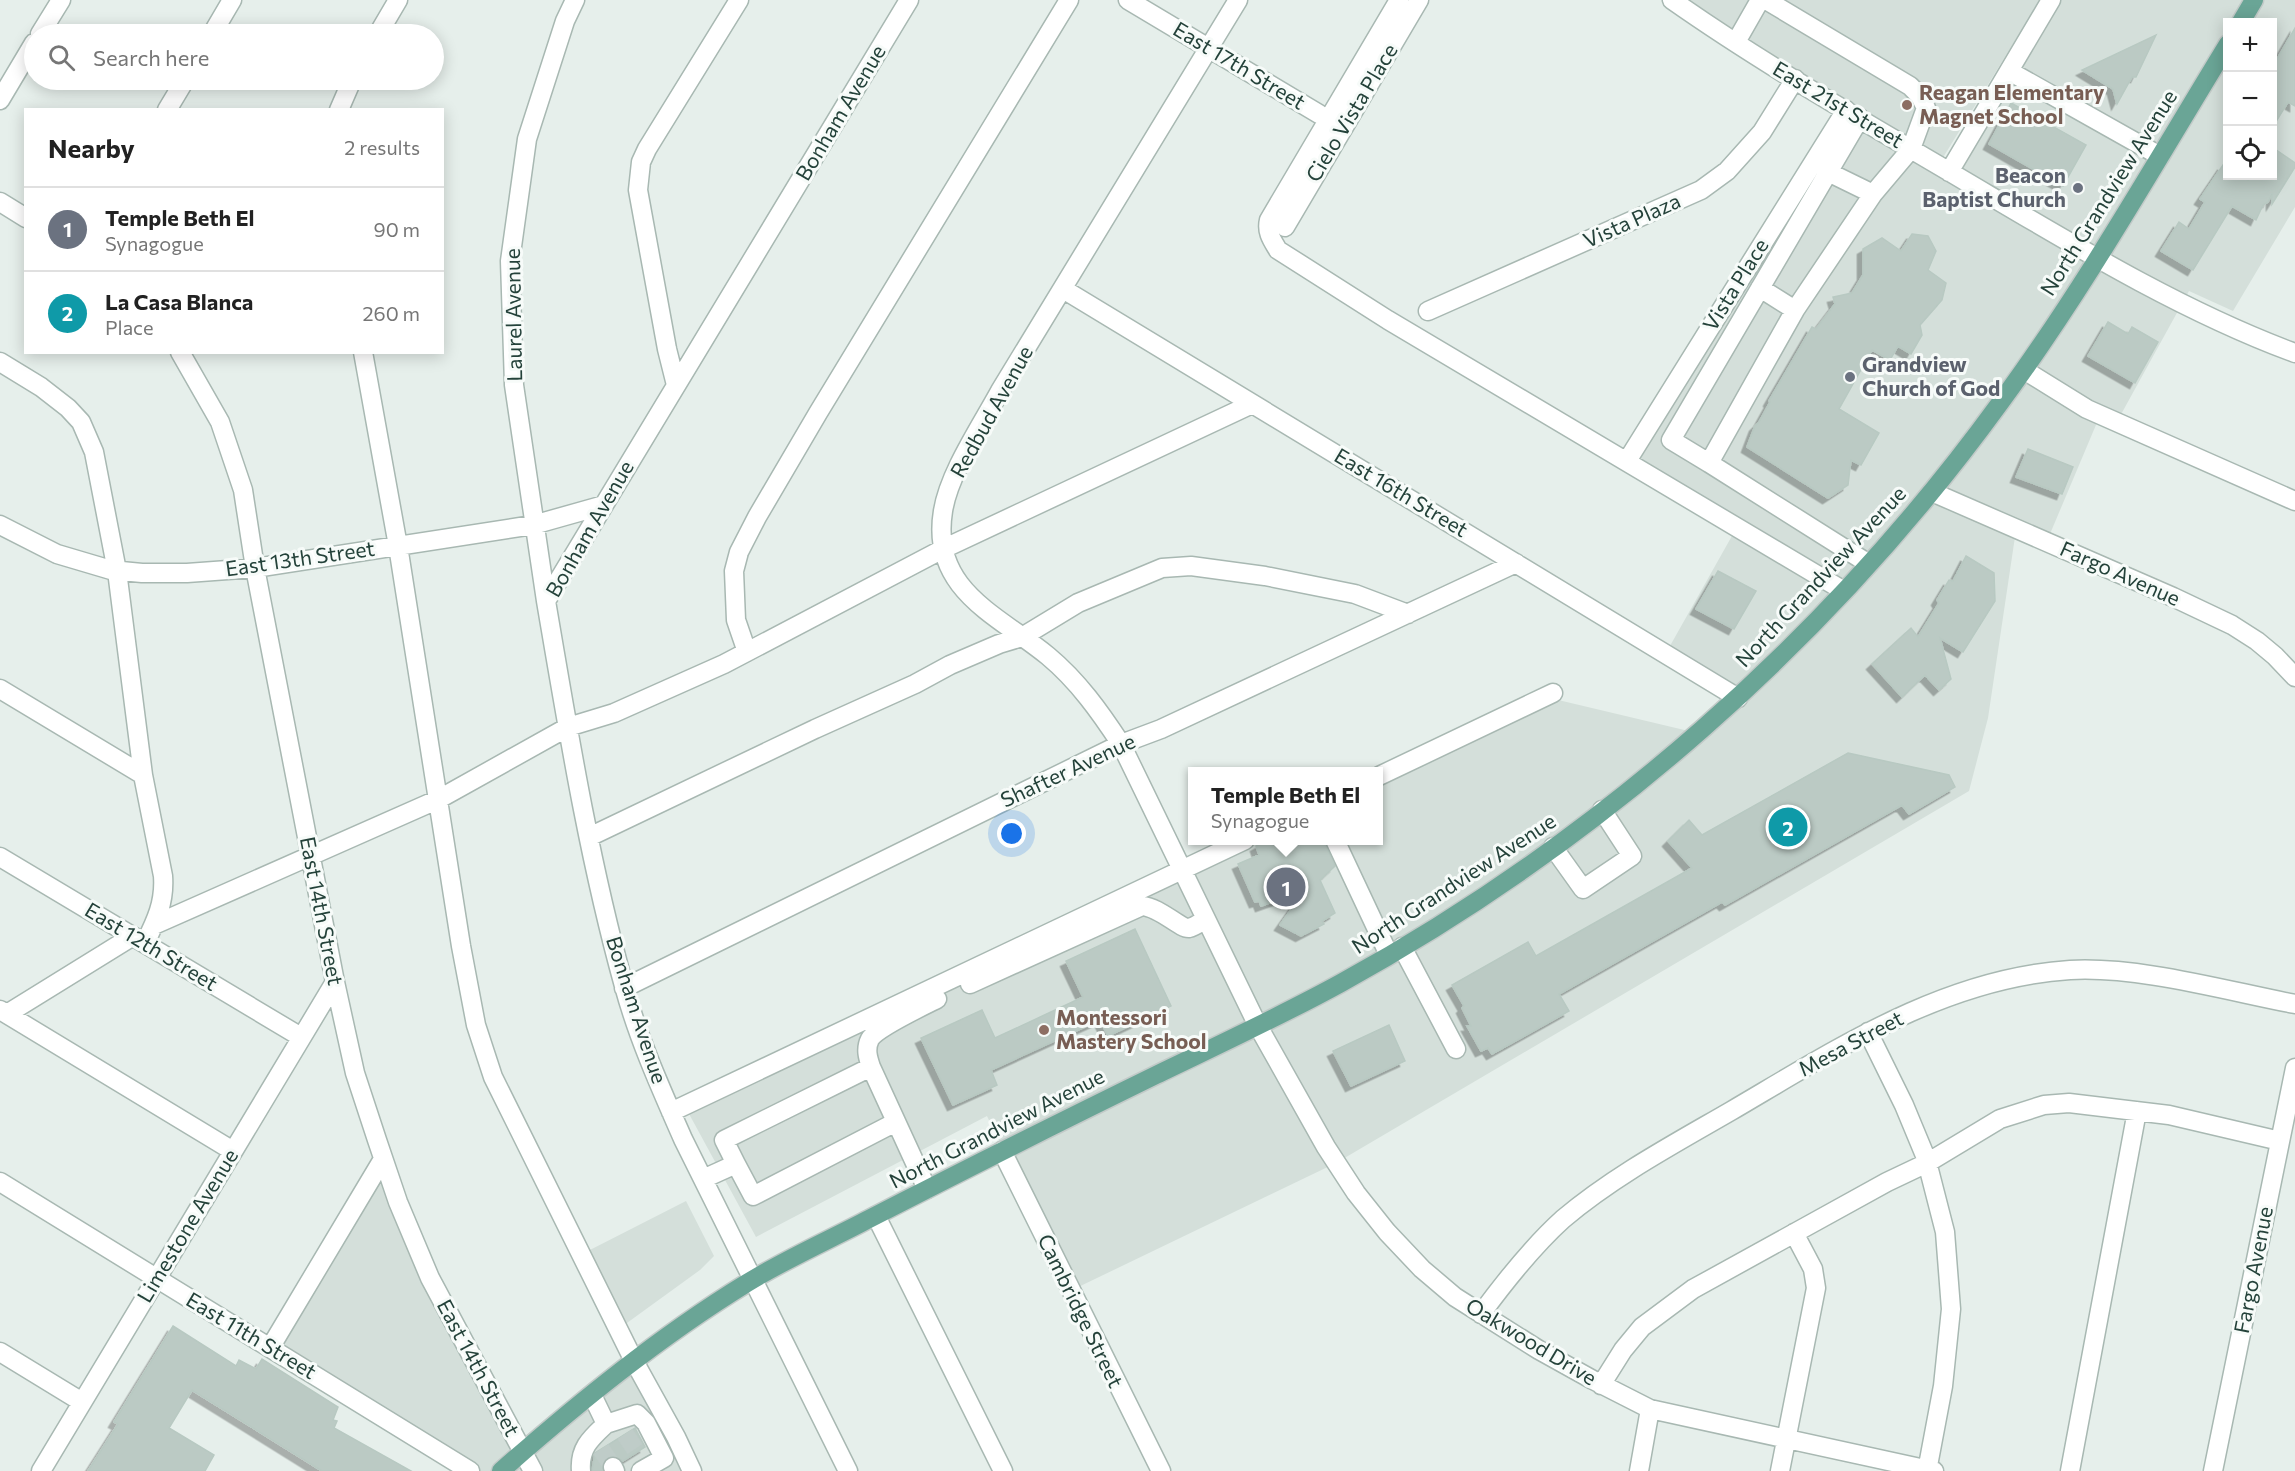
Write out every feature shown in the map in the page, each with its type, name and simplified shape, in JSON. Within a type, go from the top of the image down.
[{"type":"main road","points":[[2243,18],[2254,0]]},
{"type":"main road","name":"North Grandview Avenue","points":[[501,1471],[634,1361],[685,1323],[752,1280],[1002,1151],[1258,1026],[1339,984],[1395,951],[1491,891],[1553,847],[1602,810],[1738,698],[1844,591],[1932,492],[2024,370],[2097,259],[2223,52]]},
{"type":"street","points":[[46,24],[61,0]]},
{"type":"street","points":[[218,24],[232,0]]},
{"type":"street","points":[[384,24],[399,0]]},
{"type":"street","name":"Laurel Avenue","points":[[546,601],[514,385],[510,261],[527,139],[565,21],[575,0]]},
{"type":"street","points":[[676,385],[667,349],[638,190],[639,171],[647,150],[739,0]]},
{"type":"street","name":"Bonham Avenue","points":[[849,1471],[752,1280],[671,1112],[624,988],[589,837],[546,601],[909,0]]},
{"type":"street","points":[[747,652],[736,620],[734,571],[739,552],[818,413],[1069,0]]},
{"type":"street","name":"East 17th Street","points":[[1128,0],[1319,114]]},
{"type":"street","name":"Redbud Avenue","points":[[1238,0],[1000,392],[963,457],[946,497],[941,533],[950,571],[961,587],[983,608],[1048,656],[1076,682],[1121,744],[1258,1026]]},
{"type":"street","points":[[1399,0],[1269,220],[1270,237],[1278,250],[1388,320],[1844,591]]},
{"type":"street","name":"Cielo Vista Place","points":[[1285,227],[1419,0]]},
{"type":"street","name":"East 21st Street","points":[[1672,0],[1795,79],[2097,259],[2225,323],[2295,353]]},
{"type":"street","points":[[1736,42],[1760,0]]},
{"type":"street","points":[[1709,463],[1795,310],[1873,194],[1911,148],[1926,108],[1920,96],[1910,86],[1766,0]]},
{"type":"street","points":[[1950,172],[2051,0]]},
{"type":"street","points":[[0,100],[24,60]]},
{"type":"street","points":[[2009,71],[2160,156]]},
{"type":"street","name":"Vista Plaza","points":[[1428,311],[1701,190],[1727,171],[1762,132],[1795,79]]},
{"type":"street","points":[[168,108],[179,90]]},
{"type":"street","points":[[340,108],[348,90]]},
{"type":"street","points":[[1853,114],[1828,172],[1671,440],[1869,564]]},
{"type":"street","name":"Vista Place","points":[[1627,461],[1853,114]]},
{"type":"street","points":[[1828,172],[1873,194]]},
{"type":"street","points":[[0,202],[24,217]]},
{"type":"street","points":[[1760,288],[1795,310]]},
{"type":"street","name":"East 16th Street","points":[[1063,289],[1738,698]]},
{"type":"street","name":"East 14th Street","points":[[181,354],[220,422],[243,490],[255,568],[310,855],[356,1073],[398,1202],[430,1278],[523,1451]]},
{"type":"street","points":[[363,354],[399,546],[476,1024],[493,1077],[634,1361],[692,1471]]},
{"type":"street","points":[[0,363],[55,397],[76,416],[87,432],[94,452],[117,571],[143,775],[164,891],[154,924]]},
{"type":"street","points":[[2024,370],[2087,409],[2295,501]]},
{"type":"street","points":[[4,1012],[139,940],[154,924],[439,800],[568,727],[614,713],[747,652],[943,549],[1252,404]]},
{"type":"street","name":"Fargo Avenue","points":[[1932,492],[2173,597],[2232,626],[2258,641],[2295,677]]},
{"type":"street","name":"East 13th Street","points":[[0,525],[74,560],[117,571],[187,573],[255,568],[533,525],[604,505]]},
{"type":"street","name":"Shafter Avenue","points":[[624,988],[1121,744],[1161,729],[1516,563]]},
{"type":"street","points":[[589,837],[915,684],[950,665],[999,644],[1022,637],[1078,603],[1162,568],[1191,566],[1265,576],[1355,594],[1408,614]]},
{"type":"street","points":[[0,689],[143,775]]},
{"type":"street","points":[[1383,774],[1553,693]]},
{"type":"street","points":[[1553,847],[1583,889],[1632,856],[1602,810]]},
{"type":"street","points":[[671,1112],[1235,845]]},
{"type":"street","points":[[1338,845],[1395,951],[1456,1049]]},
{"type":"street","name":"East 12th Street","points":[[0,857],[302,1037]]},
{"type":"street","points":[[927,1189],[867,1057],[869,1041],[877,1031],[927,1004],[1142,906],[1161,911],[1182,927],[1190,928],[1206,919]]},
{"type":"street","name":"Mesa Street","points":[[1481,1314],[1509,1276],[1538,1244],[1564,1219],[1601,1190],[1660,1152],[1868,1032],[1937,1000],[1993,982],[2036,973],[2072,970],[2107,971],[2164,978],[2295,1004]]},
{"type":"street","name":"Limestone Avenue","points":[[41,1471],[335,982]]},
{"type":"street","points":[[4,1012],[233,1151]]},
{"type":"street","name":"Oakwood Drive","points":[[1258,1026],[1326,1147],[1356,1193],[1422,1269],[1455,1297],[1539,1350],[1601,1385],[1650,1409],[1930,1471]]},
{"type":"street","points":[[1868,1032],[1904,1106],[1927,1163],[1945,1232],[1951,1309],[1943,1386],[1930,1471]]},
{"type":"street","points":[[871,1067],[724,1140],[753,1196],[896,1122]]},
{"type":"street","name":"Fargo Avenue","points":[[2213,1471],[2295,1068]]},
{"type":"street","points":[[1601,1385],[1623,1350],[1642,1328],[1693,1289],[1927,1163],[2000,1119],[2044,1105],[2069,1103],[2169,1115],[2280,1141]]},
{"type":"street","points":[[2070,1471],[2138,1112]]},
{"type":"street","name":"Cambridge Street","points":[[1002,1151],[1161,1471]]},
{"type":"street","points":[[270,1348],[383,1159]]},
{"type":"street","points":[[703,1179],[736,1164]]},
{"type":"street","name":"East 11th Street","points":[[0,1182],[470,1471]]},
{"type":"street","points":[[876,1216],[1004,1471]]},
{"type":"street","points":[[1780,1471],[1816,1288],[1813,1269],[1794,1233]]},
{"type":"street","points":[[0,1352],[82,1402]]},
{"type":"street","points":[[592,1395],[609,1432]]},
{"type":"street","points":[[1639,1471],[1650,1409]]},
{"type":"street","points":[[581,1471],[580,1461],[585,1444],[637,1414],[646,1423],[664,1458],[641,1464]]},
{"type":"street","points":[[523,1451],[533,1471]]},
{"type":"shaded area","points":[[1684,0],[2040,0],[1939,164],[1952,172],[2056,0],[2295,0],[2295,207],[2233,311],[2189,291],[2119,418],[2101,413],[2047,541],[2016,530],[1988,718],[1969,791],[1336,1163],[1070,1291],[987,1116],[756,1237],[688,1112],[1249,845],[1383,845],[1383,781],[1554,699],[1697,733],[1738,698],[1666,653],[1737,527],[1631,460],[1844,108]]},
{"type":"shaded area","points":[[386,1169],[523,1451],[634,1361],[689,1471],[470,1471],[277,1352]]},
{"type":"shaded area","points":[[686,1201],[714,1256],[700,1270],[620,1328],[584,1253]]},
{"type":"building","points":[[2295,28],[2295,106],[2288,102],[2277,120],[2277,72],[2277,59]]},
{"type":"building","points":[[2156,35],[2136,77],[2132,77],[2117,104],[2113,89],[2082,70]]},
{"type":"building","points":[[2011,103],[2086,145],[2063,186],[1989,144]]},
{"type":"building","points":[[2277,150],[2295,163],[2295,167],[2272,204],[2272,194],[2268,202],[2263,205],[2256,220],[2232,206],[2193,270],[2161,251],[2179,222],[2189,229],[2205,202],[2200,199],[2223,165],[2223,180],[2277,180]]},
{"type":"building","points":[[1912,234],[1928,236],[1936,251],[1928,270],[1946,283],[1942,300],[1920,325],[1922,335],[1911,354],[1898,346],[1890,360],[1872,350],[1839,409],[1879,433],[1861,465],[1851,460],[1848,485],[1828,498],[1747,447],[1755,426],[1812,327],[1816,329],[1835,304],[1833,297],[1852,293],[1863,275],[1863,249],[1882,238],[1901,251]]},
{"type":"building","points":[[2108,322],[2128,334],[2132,327],[2158,342],[2135,383],[2088,356]]},
{"type":"building","points":[[2028,449],[2073,467],[2062,494],[2016,477]]},
{"type":"building","points":[[1966,556],[1994,573],[1995,601],[1963,652],[1940,638],[1951,679],[1939,690],[1925,675],[1902,697],[1872,664],[1911,628],[1918,637],[1939,603],[1937,600],[1949,580],[1953,581]]},
{"type":"building","points":[[1718,571],[1756,591],[1734,629],[1696,609]]},
{"type":"building","points":[[1848,753],[1949,775],[1955,787],[1909,814],[1902,805],[1725,905],[1722,902],[1559,994],[1569,1011],[1492,1054],[1488,1048],[1481,1051],[1467,1026],[1471,1026],[1462,1008],[1464,1006],[1452,985],[1528,942],[1536,956],[1692,868],[1668,841],[1689,820],[1702,835]]},
{"type":"building","points":[[1325,845],[1335,866],[1320,880],[1335,913],[1322,921],[1324,924],[1301,936],[1280,925],[1304,891],[1261,906],[1259,901],[1255,902],[1238,864],[1259,855],[1256,846]]},
{"type":"building","points":[[1135,929],[1171,1006],[1108,1036],[1100,1020],[991,1070],[997,1085],[953,1105],[921,1038],[982,1010],[995,1038],[1083,997],[1066,961]]},
{"type":"building","points":[[1389,1025],[1405,1061],[1351,1086],[1333,1051]]},
{"type":"building","points":[[173,1326],[236,1366],[239,1360],[256,1369],[262,1359],[338,1407],[333,1420],[337,1421],[334,1428],[411,1471],[322,1471],[192,1390],[169,1428],[214,1455],[205,1471],[88,1471],[118,1424],[114,1422]]},
{"type":"building","points":[[635,1428],[645,1447],[623,1461],[614,1456],[609,1457],[603,1461],[603,1471],[592,1471],[595,1453]]},
{"type":"tunnel","points":[[625,1434],[637,1452]]},
{"type":"tunnel","points":[[601,1449],[613,1467]]},
{"type":"place","name":"Reagan Elementary Magnet School","points":[[1907,105]]},
{"type":"place","name":"Beacon Baptist Church","points":[[2078,188]]},
{"type":"place","name":"Grandview Church of God","points":[[1850,377]]},
{"type":"place","name":"La Casa Blanca","points":[[1788,827]]},
{"type":"place","name":"Temple Beth El","points":[[1286,887]]},
{"type":"place","name":"Montessori Mastery School","points":[[1044,1030]]}]
